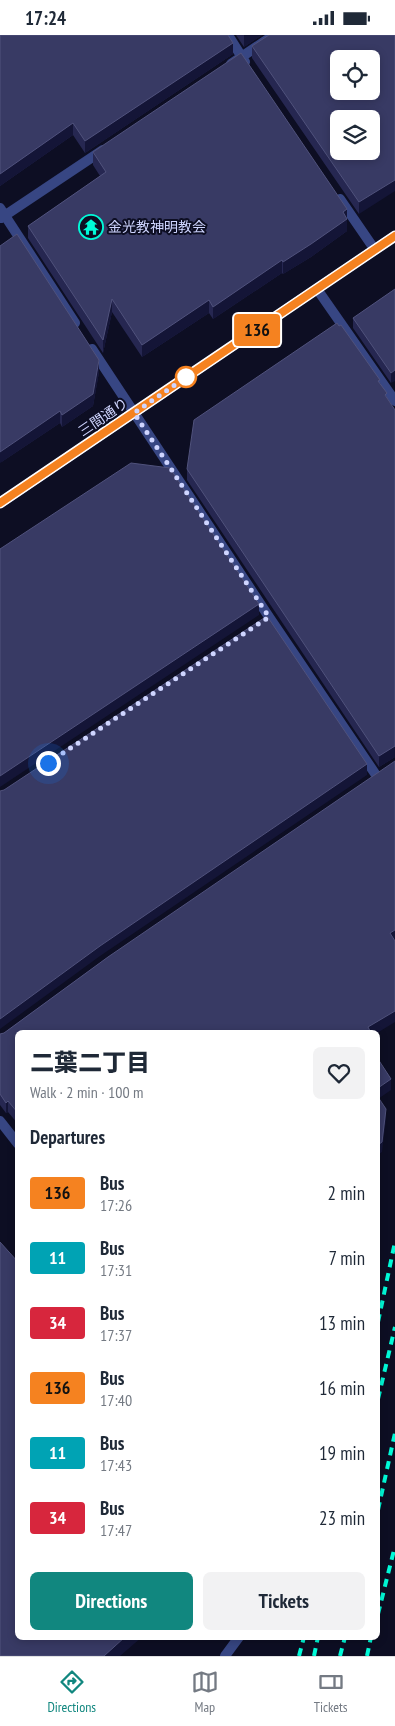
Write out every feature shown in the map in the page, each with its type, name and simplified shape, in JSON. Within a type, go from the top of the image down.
[{"type":"street","points":[[228,35],[252,72]]},
{"type":"street","points":[[226,67],[274,35]]},
{"type":"street","points":[[113,143],[2,214],[134,413],[265,620],[376,776]]},
{"type":"street","points":[[333,190],[375,250]]},
{"type":"street","name":"三間通り","points":[[0,503],[395,236]]},
{"type":"street","points":[[317,289],[395,401]]},
{"type":"street","points":[[0,1121],[15,1139]]},
{"type":"street","points":[[225,1656],[237,1640]]},
{"type":"building","points":[[0,35],[228,35],[233,43],[85,141],[73,123],[0,174]]},
{"type":"building","points":[[269,35],[395,35],[395,180],[359,202],[330,160],[380,160],[380,110],[330,110],[330,160],[252,46]]},
{"type":"building","points":[[241,53],[347,209],[343,212],[347,219],[213,307],[209,300],[142,345],[112,299],[103,340],[28,226],[106,172],[93,152]]},
{"type":"building","points":[[17,234],[99,360],[93,394],[62,415],[60,411],[0,452],[0,246]]},
{"type":"building","points":[[395,289],[395,370],[391,373],[353,318]]},
{"type":"building","points":[[337,323],[339,326],[341,325],[380,380],[378,381],[387,393],[385,395],[395,410],[395,746],[379,756],[187,469],[194,420]]},
{"type":"building","points":[[131,463],[170,468],[259,604],[0,776],[0,549]]},
{"type":"building","points":[[267,616],[367,764],[100,946],[0,1019],[0,791]]},
{"type":"building","points":[[395,761],[395,930],[390,933],[395,941],[395,1011],[368,1027],[370,1030],[15,1030],[15,1109],[8,1101],[6,1103],[0,1094],[0,1034],[4,1033],[108,957]]},
{"type":"building","points":[[380,1062],[391,1079],[380,1087]]},
{"type":"building","points":[[380,1100],[386,1109],[382,1142],[380,1144]]},
{"type":"building","points":[[0,1242],[15,1259],[15,1640],[122,1640],[104,1656],[0,1656]]},
{"type":"railway","points":[[380,1313],[395,1242]]},
{"type":"railway","points":[[380,1391],[395,1327]]},
{"type":"railway","points":[[380,1501],[395,1433]]},
{"type":"railway","points":[[380,1606],[395,1546]]},
{"type":"railway","points":[[299,1656],[303,1640]]},
{"type":"railway","points":[[314,1656],[317,1640]]},
{"type":"railway","points":[[340,1656],[344,1640]]},
{"type":"railway","points":[[367,1656],[370,1640]]},
{"type":"bus line","name":"136","points":[[0,503],[395,236]]},
{"type":"place","name":"金光教神明教会","points":[[91,227]]},
{"type":"route","points":[[48,763],[269,617],[134,413],[188,376],[186,377]]}]
